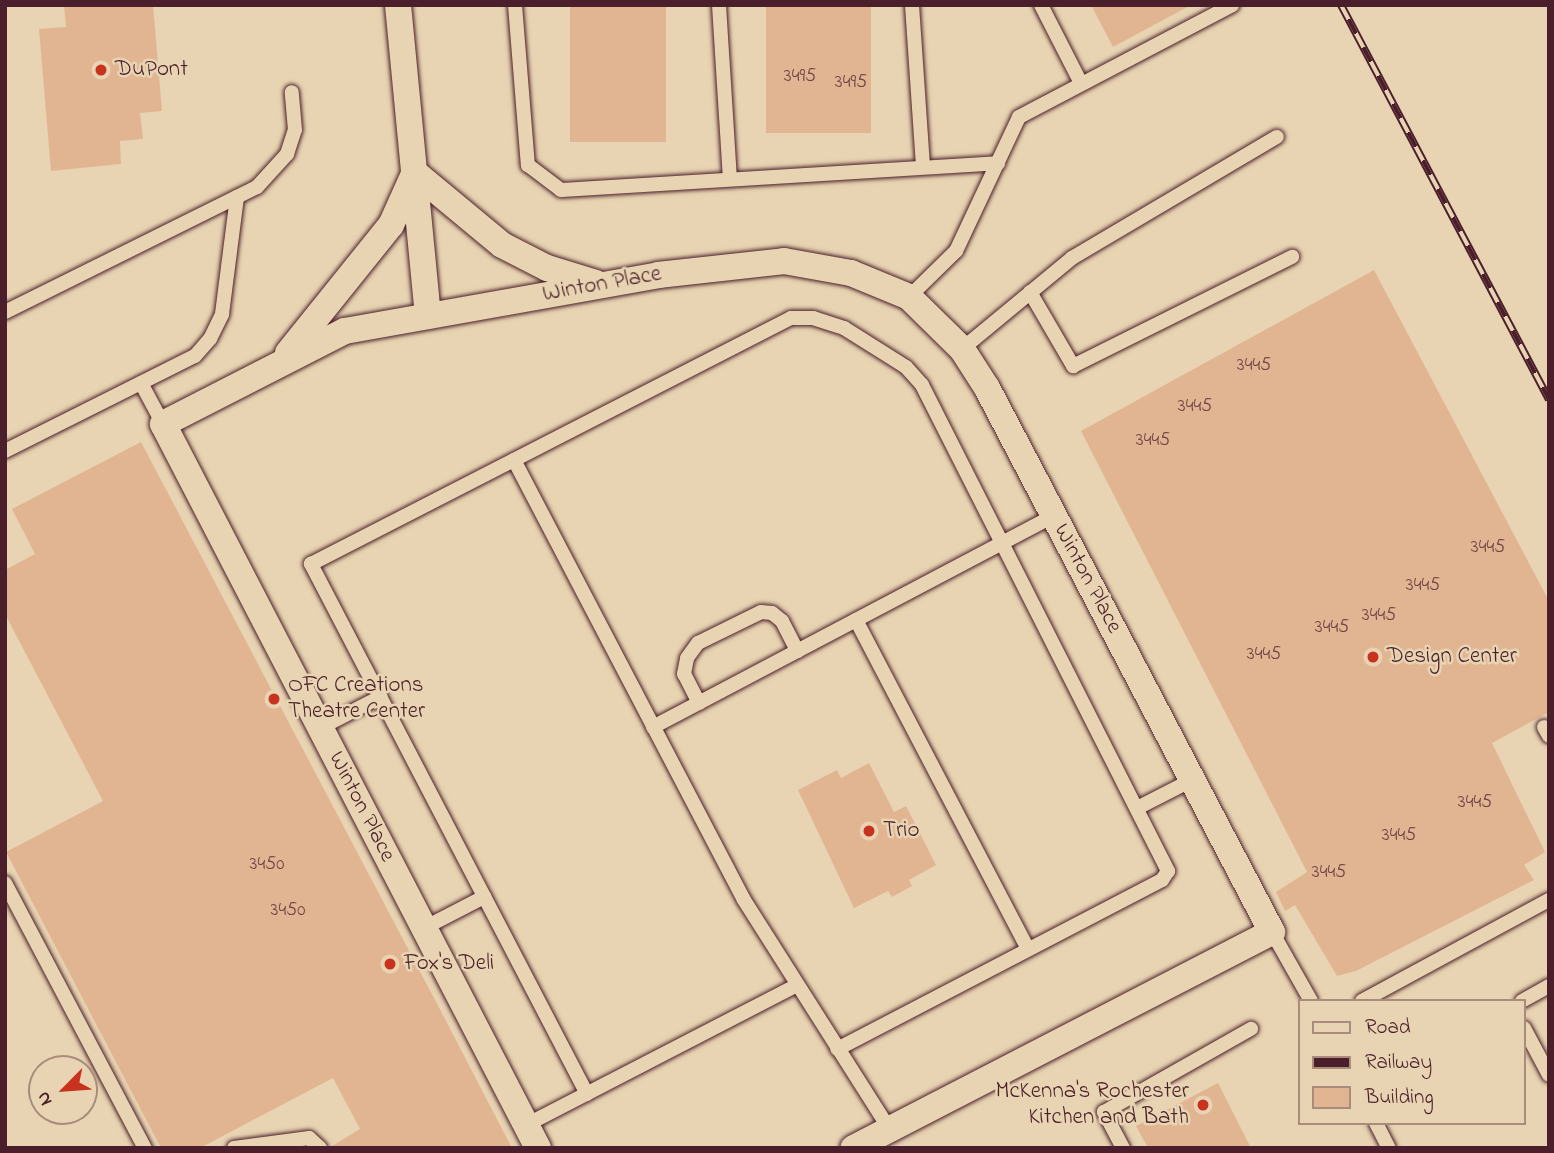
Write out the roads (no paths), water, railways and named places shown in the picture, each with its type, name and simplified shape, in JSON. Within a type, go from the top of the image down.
[{"type":"street","points":[[398,5],[428,316]]},
{"type":"street","points":[[414,173],[502,245],[547,268],[600,285]]},
{"type":"street","points":[[278,365],[391,225],[414,173]]},
{"type":"street","name":"Winton Place","points":[[532,1136],[163,424],[345,331],[600,285],[784,261],[851,273],[909,297],[962,349],[1054,516],[1272,932]]},
{"type":"street","points":[[854,1148],[898,1139],[1272,932]]},
{"type":"lane","points":[[515,5],[528,165],[561,190],[998,163]]},
{"type":"lane","points":[[719,5],[730,178]]},
{"type":"lane","points":[[912,5],[923,166]]},
{"type":"lane","points":[[1041,5],[1081,83]]},
{"type":"lane","points":[[909,297],[957,251],[1019,117],[1232,5]]},
{"type":"lane","points":[[5,312],[257,187],[287,154],[295,130],[292,92]]},
{"type":"lane","points":[[962,349],[1072,258],[1277,137]]},
{"type":"lane","points":[[5,451],[195,356],[210,340],[222,314],[237,197]]},
{"type":"lane","points":[[1030,292],[1073,366],[1292,257]]},
{"type":"lane","points":[[587,1094],[311,564],[791,318],[813,318],[844,328],[906,367],[937,413],[1166,860],[1168,871],[1162,880],[837,1049]]},
{"type":"lane","points":[[141,383],[163,424]]},
{"type":"lane","points":[[514,460],[744,900],[837,1049],[898,1139]]},
{"type":"lane","points":[[653,727],[1054,516]]},
{"type":"lane","points":[[699,703],[684,674],[688,658],[698,643],[761,612],[772,613],[782,621],[797,651]]},
{"type":"lane","points":[[856,620],[1028,949]]},
{"type":"lane","points":[[320,728],[380,697]]},
{"type":"lane","points":[[1139,807],[1192,780]]},
{"type":"lane","points":[[5,883],[145,1148]]},
{"type":"lane","points":[[424,928],[484,897]]},
{"type":"lane","points":[[1366,999],[1549,900]]},
{"type":"lane","points":[[1272,932],[1310,999]]},
{"type":"lane","points":[[532,1136],[587,1094],[797,985]]},
{"type":"lane","points":[[1526,999],[1549,986]]},
{"type":"lane","points":[[1123,1148],[1104,1112],[1251,1029]]},
{"type":"lane","points":[[1526,1032],[1549,1075]]},
{"type":"lane","points":[[1377,1125],[1389,1148]]},
{"type":"lane","points":[[234,1148],[309,1138],[320,1148]]},
{"type":"railway","points":[[1341,5],[1549,400]]},
{"type":"place","name":"DuPont","points":[[101,70]]},
{"type":"place","name":"Design Center","points":[[1373,657]]},
{"type":"place","name":"OFC Creations Theatre Center","points":[[274,699]]},
{"type":"place","name":"Trio","points":[[869,831]]},
{"type":"place","name":"Fox's Deli","points":[[390,964]]},
{"type":"place","name":"McKenna's Rochester Kitchen and Bath","points":[[1203,1105]]}]
